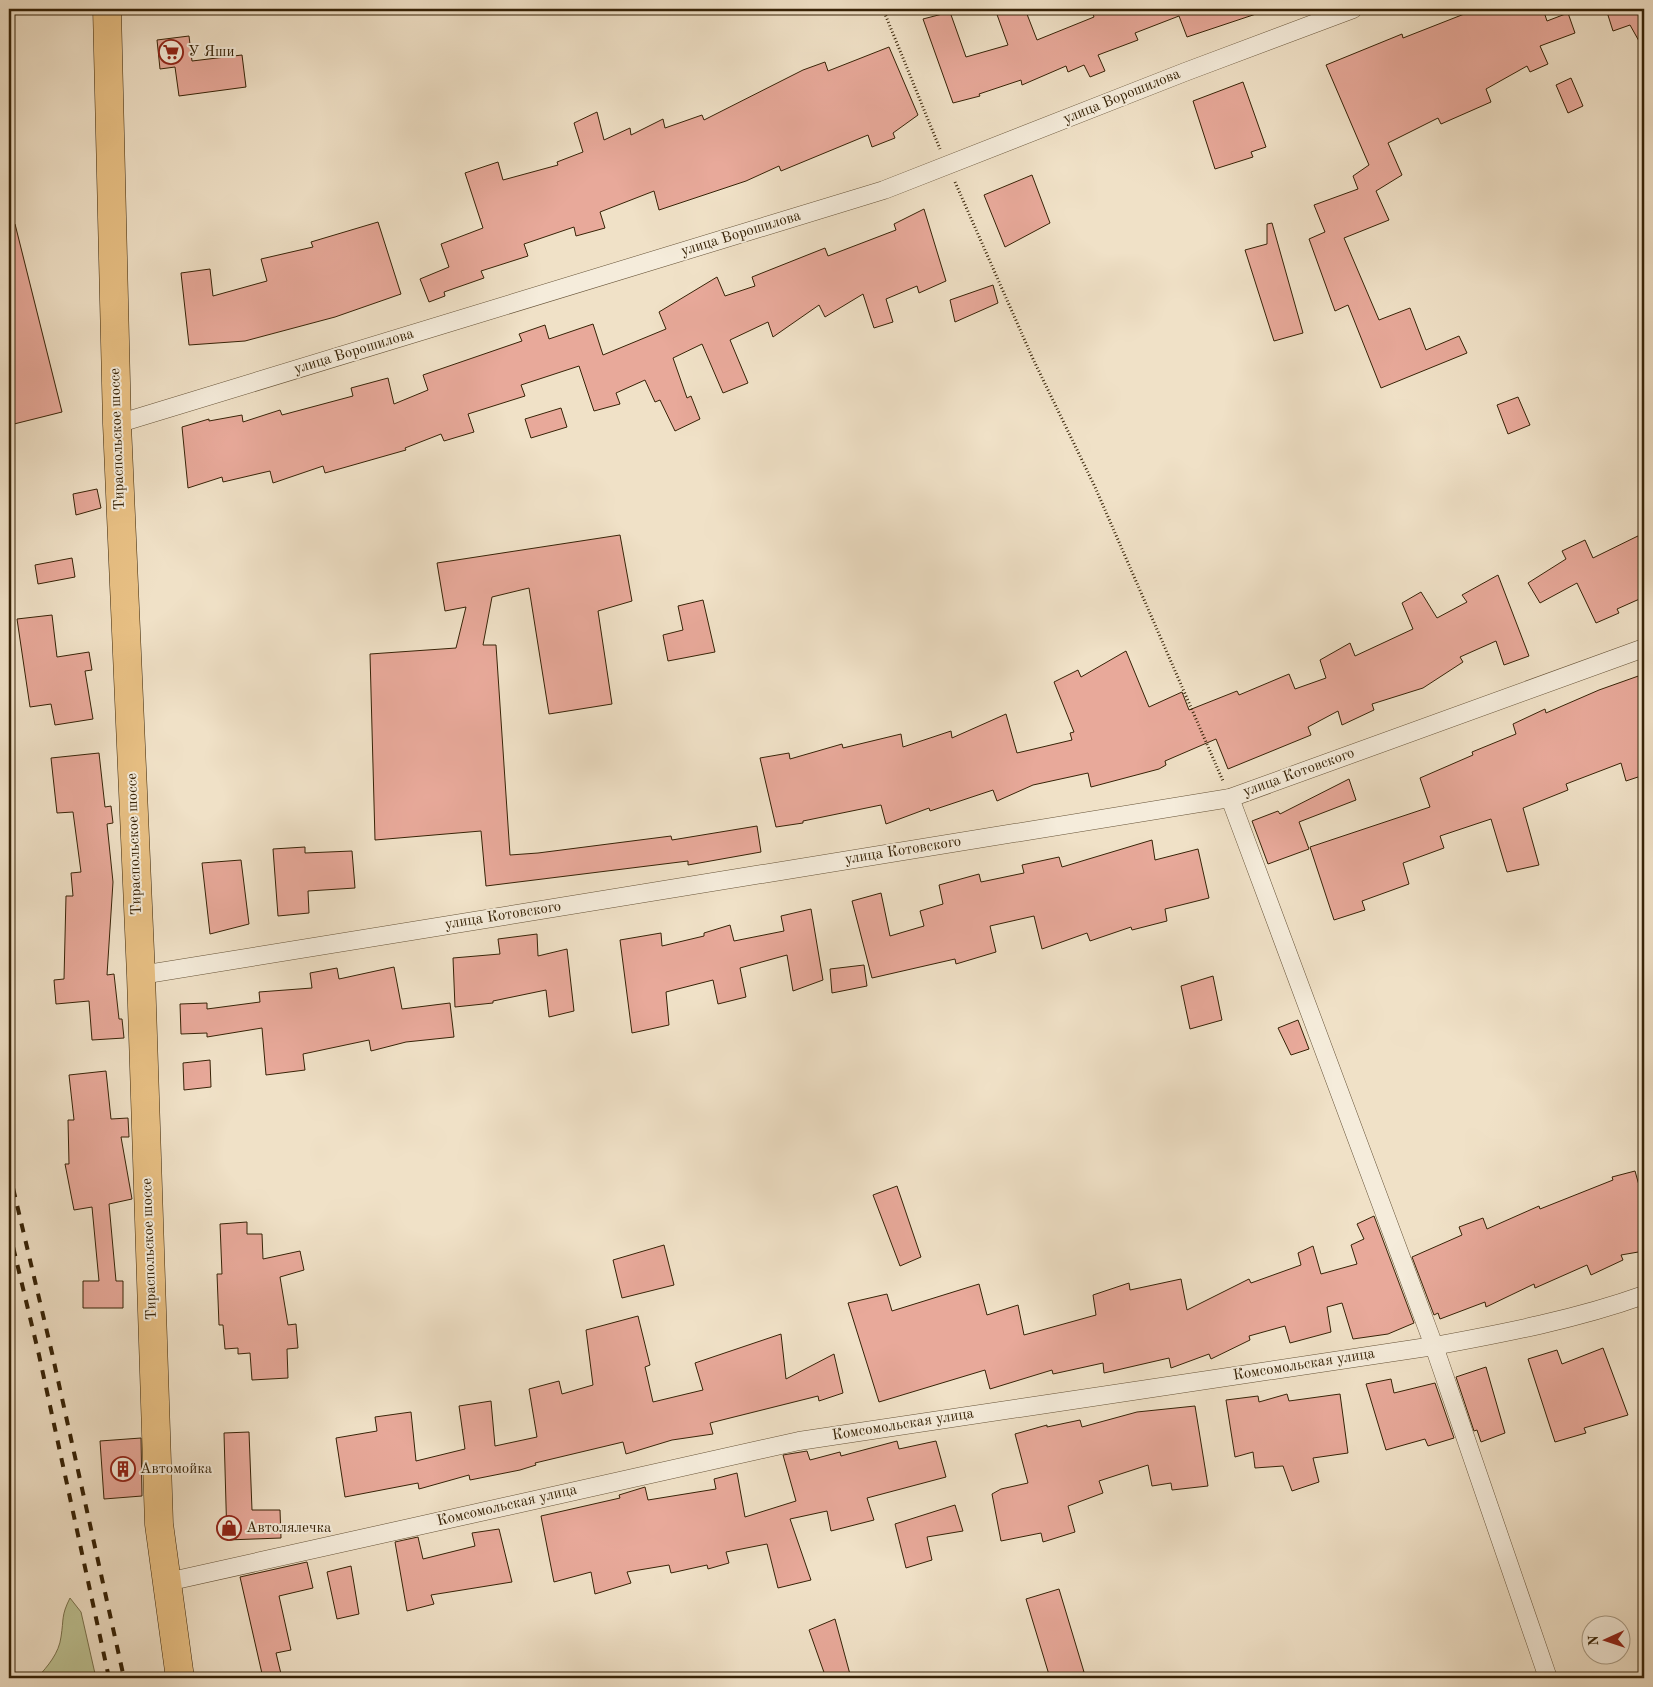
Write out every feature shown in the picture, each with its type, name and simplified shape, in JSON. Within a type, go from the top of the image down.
[{"type":"main road","name":"Тираспольское шоссе","points":[[108,9],[117,424],[141,975],[160,1524],[180,1678]]},
{"type":"street","name":"улица Ворошилова","points":[[117,424],[884,190],[1185,72],[1353,9]]},
{"type":"street","name":"улица Котовского","points":[[141,975],[1230,798],[1644,648]]},
{"type":"street","points":[[1230,798],[1434,1346],[1548,1678]]},
{"type":"street","name":"Комсомольская улица","points":[[167,1582],[799,1441],[1434,1346],[1610,1308],[1644,1296]]},
{"type":"path","points":[[883,9],[947,166],[1033,359],[1095,487],[1230,798]]},
{"type":"green space","points":[[70,1598],[81,1612],[96,1678],[37,1678],[49,1664],[58,1648],[64,1613]]},
{"type":"building","points":[[995,9],[1025,9],[1037,40],[1094,17],[1091,9],[1261,9],[1262,12],[1187,37],[1179,16],[1135,33],[1138,40],[1098,55],[1105,71],[1090,77],[1084,65],[1068,72],[1066,66],[1022,85],[1021,80],[979,94],[980,96],[953,103],[923,19],[950,12],[966,57],[1008,45]]},
{"type":"building","points":[[1477,9],[1543,9],[1547,21],[1568,13],[1575,33],[1540,46],[1548,64],[1530,72],[1527,66],[1486,89],[1491,102],[1441,124],[1438,118],[1388,143],[1402,175],[1376,191],[1389,220],[1344,238],[1379,320],[1410,308],[1426,350],[1459,336],[1467,353],[1381,388],[1348,305],[1335,311],[1309,239],[1325,232],[1314,205],[1358,189],[1353,176],[1369,165],[1326,65],[1402,34],[1403,38]]},
{"type":"building","points":[[1606,9],[1644,9],[1644,50],[1630,25],[1613,31]]},
{"type":"building","points":[[189,36],[192,61],[242,55],[246,87],[179,96],[175,67],[160,69],[157,40]]},
{"type":"building","points":[[889,47],[918,115],[893,133],[895,138],[872,147],[868,135],[781,171],[779,166],[746,181],[659,210],[654,191],[600,212],[605,228],[576,236],[574,227],[524,244],[528,256],[481,271],[484,278],[444,292],[445,296],[429,302],[420,279],[449,267],[441,244],[483,228],[465,173],[498,162],[503,180],[558,165],[557,162],[583,152],[574,123],[597,112],[604,140],[630,128],[631,135],[663,119],[665,128],[702,115],[704,120],[803,70],[825,62],[828,71]]},
{"type":"building","points":[[1571,78],[1583,106],[1568,113],[1556,85]]},
{"type":"building","points":[[1243,82],[1266,147],[1251,152],[1253,157],[1215,169],[1193,101]]},
{"type":"building","points":[[1032,175],[1050,223],[1005,247],[984,195]]},
{"type":"building","points":[[924,209],[946,281],[919,293],[917,286],[886,299],[893,322],[874,328],[863,294],[825,317],[819,305],[773,337],[768,322],[730,340],[748,383],[723,393],[702,344],[673,358],[687,398],[691,396],[700,419],[675,431],[660,400],[655,402],[645,380],[616,393],[620,404],[594,411],[579,366],[521,385],[525,396],[468,414],[474,432],[444,441],[441,434],[405,448],[406,450],[325,473],[323,466],[273,483],[270,471],[223,482],[222,477],[188,488],[182,427],[209,419],[209,421],[242,415],[243,422],[280,410],[282,415],[353,396],[351,388],[388,378],[394,404],[428,390],[423,375],[522,341],[519,334],[545,325],[549,339],[593,324],[603,355],[666,329],[659,312],[717,277],[725,296],[755,286],[752,277],[825,248],[828,256],[896,230],[894,224]]},
{"type":"building","points":[[378,222],[401,294],[335,317],[245,341],[189,345],[181,273],[210,269],[213,296],[267,281],[261,259],[313,247],[311,242]]},
{"type":"building","points":[[1272,223],[1303,333],[1274,341],[1245,250],[1267,244],[1267,224]]},
{"type":"building","points":[[15,224],[62,412],[14,424],[9,404],[9,225]]},
{"type":"building","points":[[993,285],[998,303],[955,322],[950,300]]},
{"type":"building","points":[[1518,397],[1530,425],[1508,434],[1497,405]]},
{"type":"building","points":[[561,408],[567,427],[531,438],[525,419]]},
{"type":"building","points":[[97,489],[101,508],[76,515],[73,494]]},
{"type":"building","points":[[1644,533],[1644,597],[1617,609],[1619,613],[1596,623],[1577,583],[1540,603],[1528,583],[1566,559],[1562,551],[1585,540],[1593,558]]},
{"type":"building","points":[[620,535],[632,601],[598,611],[612,704],[549,714],[529,588],[492,597],[483,645],[496,645],[510,855],[671,836],[672,840],[757,826],[761,852],[688,865],[688,861],[486,886],[481,831],[375,840],[370,654],[456,648],[466,607],[445,611],[437,563]]},
{"type":"building","points":[[72,558],[75,577],[38,584],[35,565]]},
{"type":"building","points":[[1498,575],[1529,656],[1504,665],[1496,641],[1460,657],[1463,662],[1423,688],[1372,704],[1374,710],[1342,725],[1338,711],[1308,727],[1311,735],[1228,769],[1216,739],[1165,761],[1166,765],[1159,769],[1091,787],[1088,773],[1033,785],[997,801],[993,790],[930,811],[929,808],[886,824],[881,805],[803,821],[803,823],[776,827],[760,758],[789,753],[790,759],[842,744],[843,748],[901,734],[903,747],[951,731],[952,738],[1006,714],[1017,753],[1072,740],[1070,733],[1074,732],[1054,682],[1078,670],[1081,677],[1126,651],[1149,707],[1182,692],[1189,710],[1237,691],[1239,695],[1289,674],[1295,689],[1326,678],[1320,660],[1350,643],[1355,656],[1413,629],[1402,603],[1421,592],[1437,618],[1467,602],[1462,595]]},
{"type":"building","points":[[703,600],[715,652],[668,661],[663,635],[683,630],[678,606]]},
{"type":"building","points":[[52,615],[57,657],[89,652],[92,670],[85,671],[93,719],[55,725],[51,704],[30,707],[17,619]]},
{"type":"building","points":[[1644,674],[1644,775],[1626,781],[1621,763],[1566,784],[1568,790],[1523,808],[1539,865],[1507,872],[1491,819],[1440,836],[1444,848],[1403,863],[1409,884],[1362,901],[1365,910],[1334,920],[1310,847],[1430,807],[1420,778],[1473,755],[1472,752],[1516,734],[1513,724],[1545,709],[1546,713],[1599,690]]},
{"type":"building","points":[[99,753],[105,807],[111,806],[113,823],[107,824],[113,882],[107,975],[114,974],[119,1019],[122,1019],[124,1038],[92,1040],[89,1001],[56,1004],[54,980],[64,979],[66,896],[73,896],[71,873],[81,872],[73,812],[57,813],[51,758]]},
{"type":"building","points":[[1349,779],[1356,800],[1299,822],[1309,849],[1268,864],[1252,821],[1278,811],[1280,814]]},
{"type":"building","points":[[1152,840],[1155,860],[1198,849],[1209,898],[1165,909],[1167,921],[1132,930],[1131,927],[1090,941],[1087,933],[1042,949],[1034,916],[990,926],[996,952],[956,964],[955,959],[872,978],[852,901],[881,893],[890,936],[924,926],[920,911],[943,904],[939,885],[979,874],[981,882],[1024,873],[1022,865],[1059,857],[1062,867]]},
{"type":"building","points":[[305,847],[305,853],[352,851],[355,888],[308,891],[309,913],[278,916],[273,849]]},
{"type":"building","points":[[241,860],[249,924],[210,934],[202,863]]},
{"type":"building","points":[[811,909],[823,980],[793,991],[787,955],[740,968],[746,997],[718,1004],[713,980],[666,992],[669,1025],[632,1033],[620,940],[661,933],[662,946],[704,936],[704,933],[730,925],[734,941],[784,931],[781,916]]},
{"type":"building","points":[[537,934],[538,956],[567,949],[574,1011],[549,1017],[546,990],[493,1001],[493,1003],[455,1007],[453,958],[500,954],[498,939]]},
{"type":"building","points":[[864,965],[867,986],[832,993],[830,969]]},
{"type":"building","points":[[394,967],[402,1009],[450,1003],[454,1037],[406,1042],[371,1051],[369,1040],[303,1054],[305,1070],[266,1075],[262,1028],[207,1037],[207,1033],[181,1034],[180,1004],[207,1003],[207,1009],[260,1002],[259,992],[312,988],[310,973],[337,968],[339,979]]},
{"type":"building","points":[[1213,976],[1222,1020],[1190,1029],[1181,986]]},
{"type":"building","points":[[1298,1020],[1309,1049],[1291,1055],[1278,1028]]},
{"type":"building","points":[[210,1060],[211,1087],[184,1090],[183,1063]]},
{"type":"building","points":[[106,1071],[111,1119],[128,1118],[129,1137],[121,1137],[132,1199],[109,1204],[116,1281],[123,1281],[123,1308],[83,1308],[83,1281],[99,1281],[92,1207],[74,1210],[65,1164],[69,1164],[68,1120],[74,1120],[69,1075]]},
{"type":"building","points":[[1635,1171],[1644,1203],[1644,1251],[1621,1255],[1623,1260],[1591,1275],[1587,1265],[1535,1288],[1534,1284],[1486,1307],[1485,1302],[1440,1319],[1438,1313],[1434,1315],[1412,1257],[1462,1235],[1459,1227],[1483,1218],[1487,1229],[1539,1206],[1540,1209],[1613,1180],[1612,1177]]},
{"type":"building","points":[[897,1186],[921,1257],[900,1266],[873,1195]]},
{"type":"building","points":[[1374,1216],[1414,1323],[1388,1334],[1353,1339],[1342,1303],[1327,1307],[1331,1332],[1290,1343],[1285,1326],[1249,1336],[1250,1340],[1211,1359],[1209,1354],[1171,1368],[1169,1358],[1104,1373],[1103,1363],[1053,1374],[1052,1370],[990,1389],[985,1370],[879,1402],[848,1303],[887,1294],[892,1311],[979,1284],[987,1315],[1018,1305],[1024,1335],[1096,1315],[1093,1295],[1129,1283],[1130,1290],[1181,1279],[1187,1310],[1249,1279],[1251,1283],[1301,1265],[1298,1253],[1313,1246],[1321,1274],[1357,1264],[1351,1245],[1364,1239],[1357,1224]]},
{"type":"building","points":[[247,1222],[247,1234],[262,1234],[263,1259],[300,1251],[304,1270],[280,1277],[288,1325],[296,1324],[298,1348],[287,1349],[288,1378],[252,1380],[250,1353],[238,1354],[238,1348],[225,1349],[223,1325],[219,1325],[217,1274],[222,1274],[220,1224]]},
{"type":"building","points":[[664,1245],[674,1285],[622,1298],[613,1260]]},
{"type":"building","points":[[638,1316],[650,1365],[645,1367],[653,1402],[703,1390],[695,1363],[781,1334],[786,1379],[834,1354],[843,1393],[819,1401],[818,1396],[710,1423],[713,1434],[672,1440],[626,1454],[623,1442],[535,1463],[536,1465],[520,1470],[470,1480],[469,1475],[419,1489],[418,1483],[345,1497],[336,1438],[377,1431],[375,1417],[411,1412],[416,1461],[465,1449],[459,1406],[491,1401],[495,1446],[537,1437],[529,1389],[559,1381],[562,1394],[593,1385],[586,1330]]},
{"type":"building","points":[[1603,1348],[1628,1415],[1584,1428],[1586,1433],[1555,1442],[1528,1359],[1557,1350],[1562,1364]]},
{"type":"building","points":[[1486,1367],[1505,1433],[1481,1442],[1477,1430],[1474,1431],[1456,1377]]},
{"type":"building","points":[[1391,1379],[1394,1393],[1435,1383],[1454,1438],[1428,1446],[1425,1439],[1386,1450],[1366,1384]]},
{"type":"building","points":[[1287,1394],[1289,1401],[1340,1394],[1348,1453],[1313,1458],[1319,1482],[1292,1491],[1283,1466],[1255,1468],[1253,1452],[1235,1457],[1226,1400],[1258,1396],[1259,1402]]},
{"type":"building","points":[[1195,1406],[1208,1486],[1172,1490],[1171,1483],[1152,1486],[1148,1465],[1099,1481],[1103,1493],[1068,1506],[1075,1532],[1043,1542],[1041,1533],[1001,1541],[992,1494],[1001,1489],[1028,1483],[1015,1434],[1047,1425],[1047,1427],[1080,1420],[1082,1427],[1137,1412]]},
{"type":"building","points":[[249,1432],[252,1510],[280,1510],[281,1538],[227,1540],[224,1433]]},
{"type":"building","name":"Автомойка","points":[[141,1438],[142,1496],[104,1499],[100,1441]]},
{"type":"building","points":[[897,1441],[899,1449],[936,1441],[946,1477],[867,1498],[874,1520],[831,1531],[827,1511],[790,1519],[811,1580],[778,1588],[767,1544],[726,1552],[729,1563],[708,1569],[707,1565],[671,1573],[669,1565],[627,1572],[631,1583],[595,1594],[591,1572],[554,1582],[541,1516],[620,1498],[619,1495],[645,1487],[648,1500],[716,1489],[714,1479],[737,1473],[745,1517],[796,1501],[783,1455],[807,1451],[810,1460],[840,1452],[841,1456]]},
{"type":"building","points":[[955,1505],[963,1531],[927,1537],[932,1560],[906,1568],[895,1524]]},
{"type":"building","points":[[499,1529],[512,1582],[431,1595],[434,1604],[407,1611],[395,1542],[418,1537],[423,1559],[475,1546],[472,1533]]},
{"type":"building","points":[[307,1562],[313,1588],[279,1596],[291,1650],[276,1653],[282,1678],[263,1678],[240,1577]]},
{"type":"building","points":[[351,1566],[359,1614],[337,1619],[327,1572]]},
{"type":"building","points":[[1059,1589],[1084,1672],[1062,1678],[1050,1678],[1026,1599]]},
{"type":"building","points":[[835,1619],[851,1678],[826,1678],[809,1630]]},
{"type":"railway","points":[[9,1171],[52,1353],[124,1678]]},
{"type":"railway","points":[[9,1230],[39,1355],[109,1678]]},
{"type":"place","name":"У Яши","points":[[171,52]]},
{"type":"place","name":"Автомойка","points":[[123,1469]]},
{"type":"place","name":"Автолялечка","points":[[229,1528]]}]
